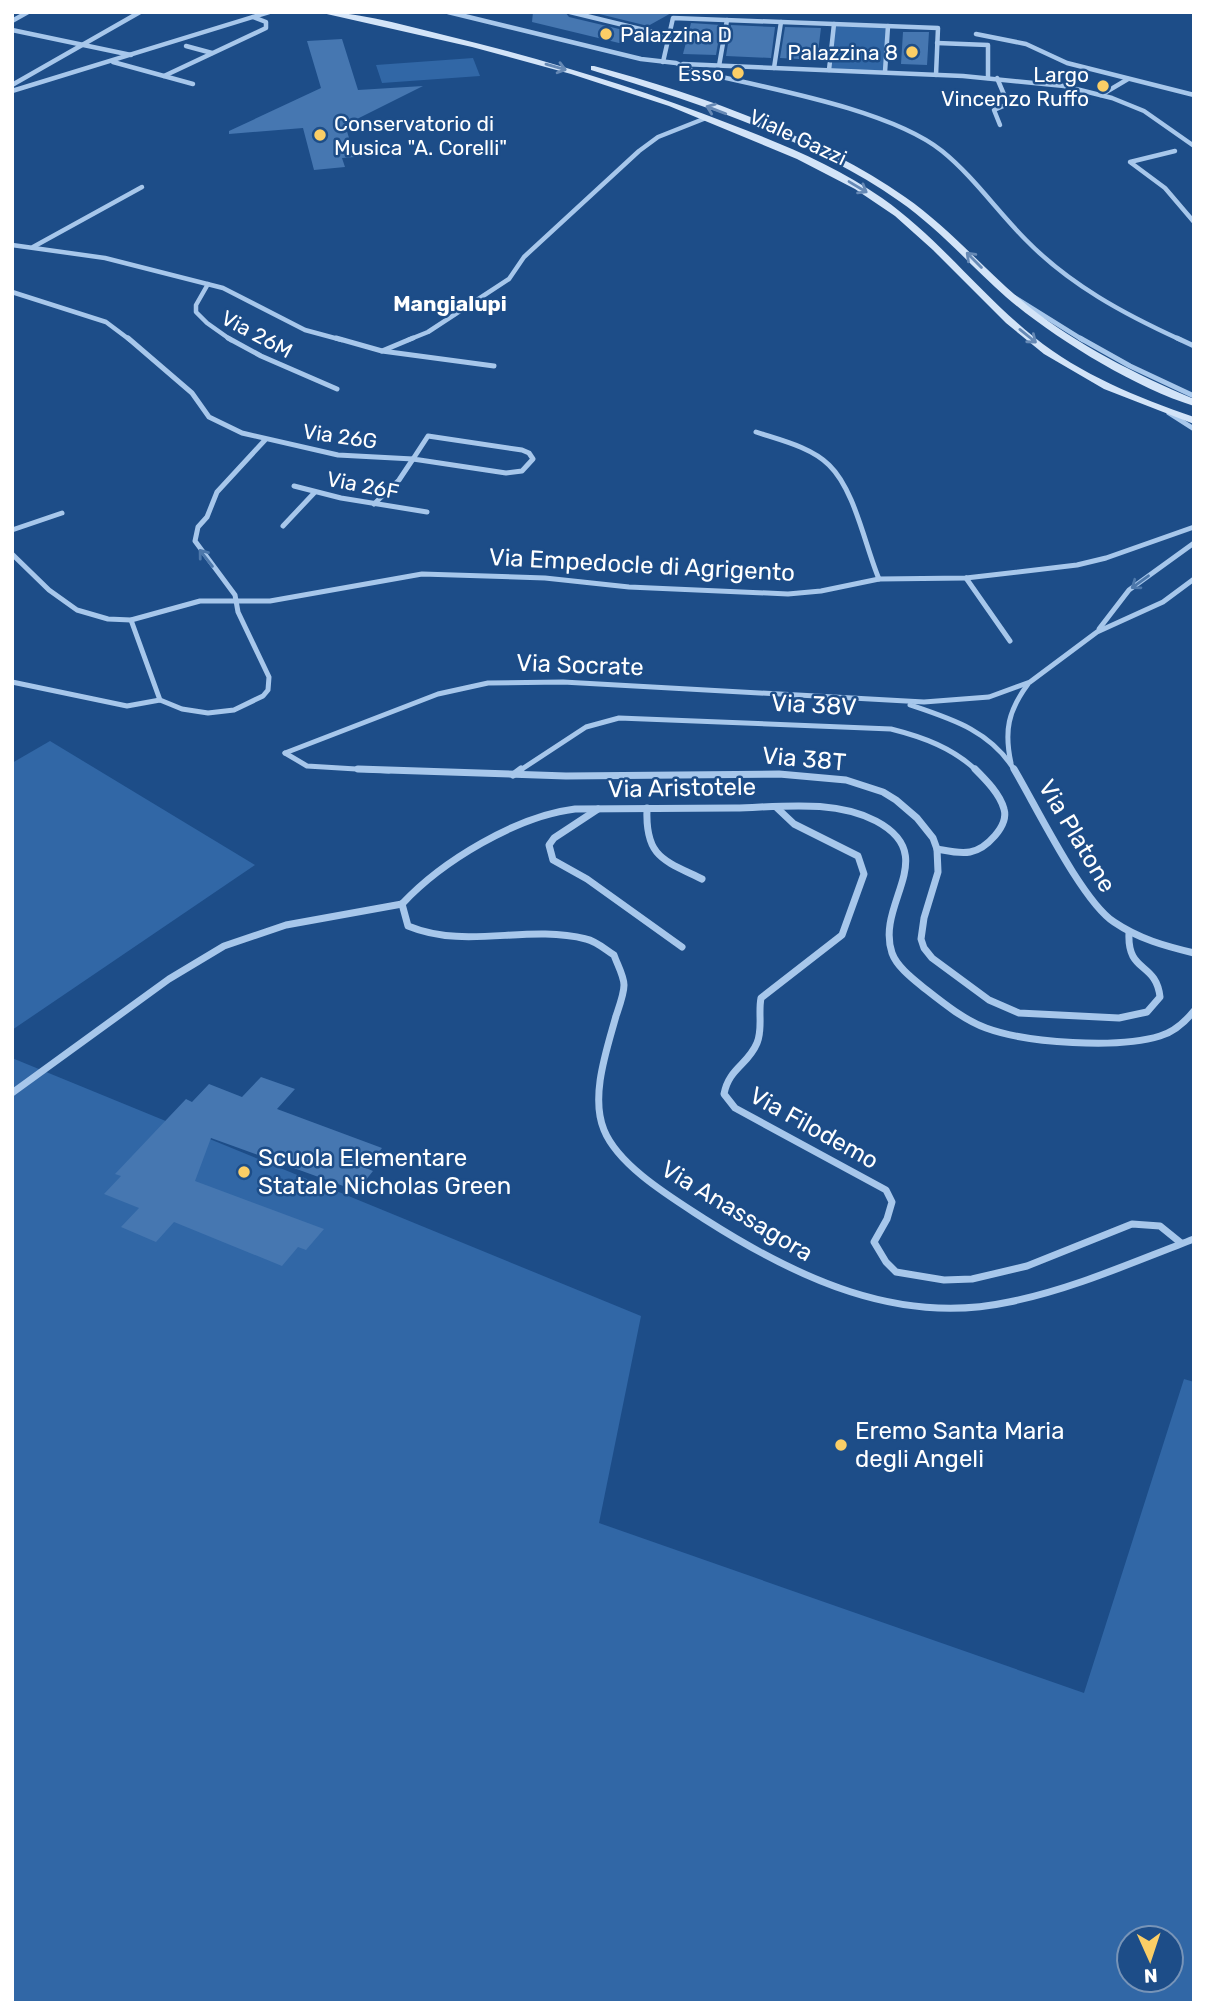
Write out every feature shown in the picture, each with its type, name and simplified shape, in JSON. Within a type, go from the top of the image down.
[{"type":"main road","name":"Viale Gazzi","points":[[323,12],[524,58],[606,82],[706,118],[794,154],[870,195],[922,233],[999,311],[1032,340],[1088,375],[1169,413],[1194,421]]},
{"type":"main road","name":"Viale Gazzi","points":[[370,12],[525,48],[618,76],[720,111],[811,149],[859,173],[926,216],[1009,294],[1059,334],[1101,359],[1194,403]]},
{"type":"street","points":[[12,21],[28,12]]},
{"type":"street","points":[[12,85],[140,12]]},
{"type":"street","points":[[12,91],[269,12]]},
{"type":"street","points":[[447,12],[663,62],[997,78],[1057,84],[1101,95],[1150,114],[1194,146]]},
{"type":"street","points":[[570,12],[669,36]]},
{"type":"street","points":[[164,76],[265,28],[266,22],[252,17]]},
{"type":"street","points":[[663,62],[673,18],[938,28],[936,75]]},
{"type":"street","points":[[719,66],[727,20]]},
{"type":"street","points":[[774,68],[781,22]]},
{"type":"street","points":[[829,70],[834,24]]},
{"type":"street","points":[[885,72],[888,26]]},
{"type":"street","points":[[12,30],[132,55]]},
{"type":"street","points":[[976,34],[1026,44],[1067,62],[1194,96]]},
{"type":"street","points":[[937,43],[988,46],[989,78]]},
{"type":"street","points":[[186,46],[212,54]]},
{"type":"street","points":[[112,61],[193,85]]},
{"type":"street","points":[[676,63],[691,70],[850,110],[889,123],[925,140],[943,152],[1028,242],[1070,280],[1119,311],[1194,346]]},
{"type":"street","points":[[997,78],[1008,104],[994,110],[1000,125]]},
{"type":"street","points":[[1101,95],[1128,79]]},
{"type":"street","points":[[382,351],[428,332],[509,279],[524,257],[639,151],[658,137],[706,118]]},
{"type":"street","points":[[1175,151],[1130,162],[1165,188],[1192,215],[1194,222]]},
{"type":"street","points":[[32,247],[142,187]]},
{"type":"street","points":[[12,245],[105,258],[208,284],[236,293],[305,330],[382,351],[494,366]]},
{"type":"street","name":"Via 26M","points":[[208,284],[196,304],[196,313],[209,327],[294,371],[337,389]]},
{"type":"street","name":"Via 26G","points":[[12,292],[106,322],[150,355],[192,393],[209,416],[243,433],[338,455],[412,458],[506,473],[519,473],[528,468],[533,459],[529,453],[522,450],[428,436],[412,458]]},
{"type":"street","points":[[1009,294],[1039,308],[1068,331],[1129,367],[1194,396]]},
{"type":"street","points":[[1186,342],[1194,338]]},
{"type":"street","points":[[1169,413],[1194,429]]},
{"type":"street","points":[[756,432],[809,452],[832,467],[844,487],[879,579]]},
{"type":"street","points":[[12,681],[127,706],[160,700],[194,712],[221,712],[244,707],[268,690],[269,677],[237,612],[235,595],[195,541],[195,533],[207,517],[217,492],[265,440]]},
{"type":"street","points":[[374,504],[398,481],[412,458]]},
{"type":"street","name":"Via 26F","points":[[294,486],[374,504],[427,512]]},
{"type":"street","points":[[283,526],[315,492]]},
{"type":"street","points":[[12,530],[62,513]]},
{"type":"street","name":"Via Empedocle di Agrigento","points":[[131,620],[200,601],[270,601],[422,574],[545,578],[639,587],[788,594],[821,591],[879,579],[966,578],[1077,565],[1106,558],[1192,528]]},
{"type":"street","points":[[1097,632],[1129,590],[1194,543]]},
{"type":"street","points":[[12,554],[49,590],[77,610],[108,619],[131,620],[142,644],[160,700]]},
{"type":"street","points":[[966,578],[1010,641]]},
{"type":"street","points":[[1097,632],[1163,603],[1194,579]]},
{"type":"street","name":"Via Socrate","points":[[1006,718],[1012,705],[1030,682],[1097,632]]},
{"type":"street","name":"Via Socrate","points":[[285,753],[438,694],[488,683],[576,683],[885,700],[968,700],[1004,692],[1030,682]]},
{"type":"street","name":"Via Socrate","points":[[885,700],[923,708],[964,723]]},
{"type":"street","name":"Via 38V","points":[[512,775],[586,727],[619,718],[891,729],[917,736],[957,754],[981,773],[1005,810],[1007,817],[1003,825],[984,848],[964,853],[937,849]]},
{"type":"street","name":"Via Platone","points":[[1006,718],[1005,737],[1011,764]]},
{"type":"street","name":"Via Platone","points":[[964,723],[989,739],[1011,764],[1099,910],[1129,933],[1150,942],[1194,953]]},
{"type":"street","name":"Via 38T","points":[[285,753],[298,763],[318,768],[512,775],[779,774],[846,780],[883,792],[907,808],[926,828],[937,849]]},
{"type":"street","name":"Via Filodemo","points":[[775,807],[794,824],[858,856],[864,874],[842,935],[761,998],[757,1012],[761,1030],[753,1051],[727,1076],[724,1094],[735,1108],[886,1191],[892,1202],[887,1219],[874,1242],[882,1258],[898,1273],[949,1280],[995,1274],[1132,1224],[1152,1222],[1163,1226],[1181,1243]]},
{"type":"street","name":"Via Aristotele","points":[[402,904],[414,891],[525,818],[557,809],[832,807],[866,817],[893,832],[906,853],[908,864],[888,929],[892,953],[909,974],[969,1021],[983,1028],[1027,1038],[1136,1040],[1173,1031],[1194,1011]]},
{"type":"street","points":[[599,808],[554,838],[549,845],[554,860],[598,886],[682,947]]},
{"type":"street","points":[[647,808],[645,833],[652,850],[659,857],[702,879]]},
{"type":"street","points":[[937,849],[938,872],[922,929],[924,948],[942,965],[1003,1008],[1041,1016],[1087,1018],[1119,1018],[1147,1012],[1160,997],[1160,989],[1150,971],[1129,951],[1129,933]]},
{"type":"street","points":[[12,1093],[169,979],[224,946],[286,925],[402,904]]},
{"type":"street","name":"Via Anassagora","points":[[402,904],[404,922],[422,934],[455,938],[560,934],[592,942],[614,955],[624,973],[624,985],[600,1100],[605,1133],[615,1151],[663,1193],[827,1286],[890,1304],[951,1309],[983,1307],[1041,1293],[1194,1239]]},
{"type":"shaded area","points":[[834,24],[888,26],[885,72],[829,70]]},
{"type":"shaded area","points":[[473,58],[480,76],[382,83],[376,65]]},
{"type":"shaded area","points":[[50,741],[255,865],[12,1030],[12,763]]},
{"type":"shaded area","points":[[12,1058],[641,1316],[599,1523],[1084,1693],[1184,1379],[1194,1382],[1194,2003],[12,2003]]},
{"type":"building","points":[[533,12],[565,12],[569,17],[636,33],[619,43],[532,22]]},
{"type":"building","points":[[591,12],[673,12],[648,26]]},
{"type":"building","points":[[691,23],[721,25],[716,55],[683,54]]},
{"type":"building","points":[[731,25],[775,27],[771,58],[726,56]]},
{"type":"building","points":[[785,27],[821,28],[817,60],[780,58]]},
{"type":"building","points":[[903,32],[929,32],[927,65],[901,64]]},
{"type":"building","points":[[342,39],[358,90],[423,86],[345,125],[355,157],[342,158],[345,167],[314,170],[303,128],[229,134],[229,131],[321,88],[307,41]]},
{"type":"building","name":"Scuola Elementare Statale Nicholas Green","points":[[261,1077],[295,1089],[277,1109],[382,1148],[366,1168],[373,1171],[357,1191],[211,1138],[195,1181],[324,1229],[306,1250],[298,1247],[282,1266],[174,1222],[156,1242],[121,1227],[139,1208],[104,1194],[121,1176],[115,1174],[186,1099],[192,1102],[209,1084],[242,1097]]},
{"type":"place","name":"Palazzina D","points":[[606,34]]},
{"type":"place","name":"Palazzina 8","points":[[912,52]]},
{"type":"place","name":"Esso","points":[[738,73]]},
{"type":"place","name":"Largo Vincenzo Ruffo","points":[[1103,86]]},
{"type":"place","name":"Conservatorio di Musica \"A. Corelli\"","points":[[320,135]]},
{"type":"place","name":"Scuola Elementare Statale Nicholas Green","points":[[244,1172]]},
{"type":"place","name":"Eremo Santa Maria degli Angeli","points":[[841,1445]]},
{"type":"district","name":"Mangialupi","points":[[450,303]]}]
